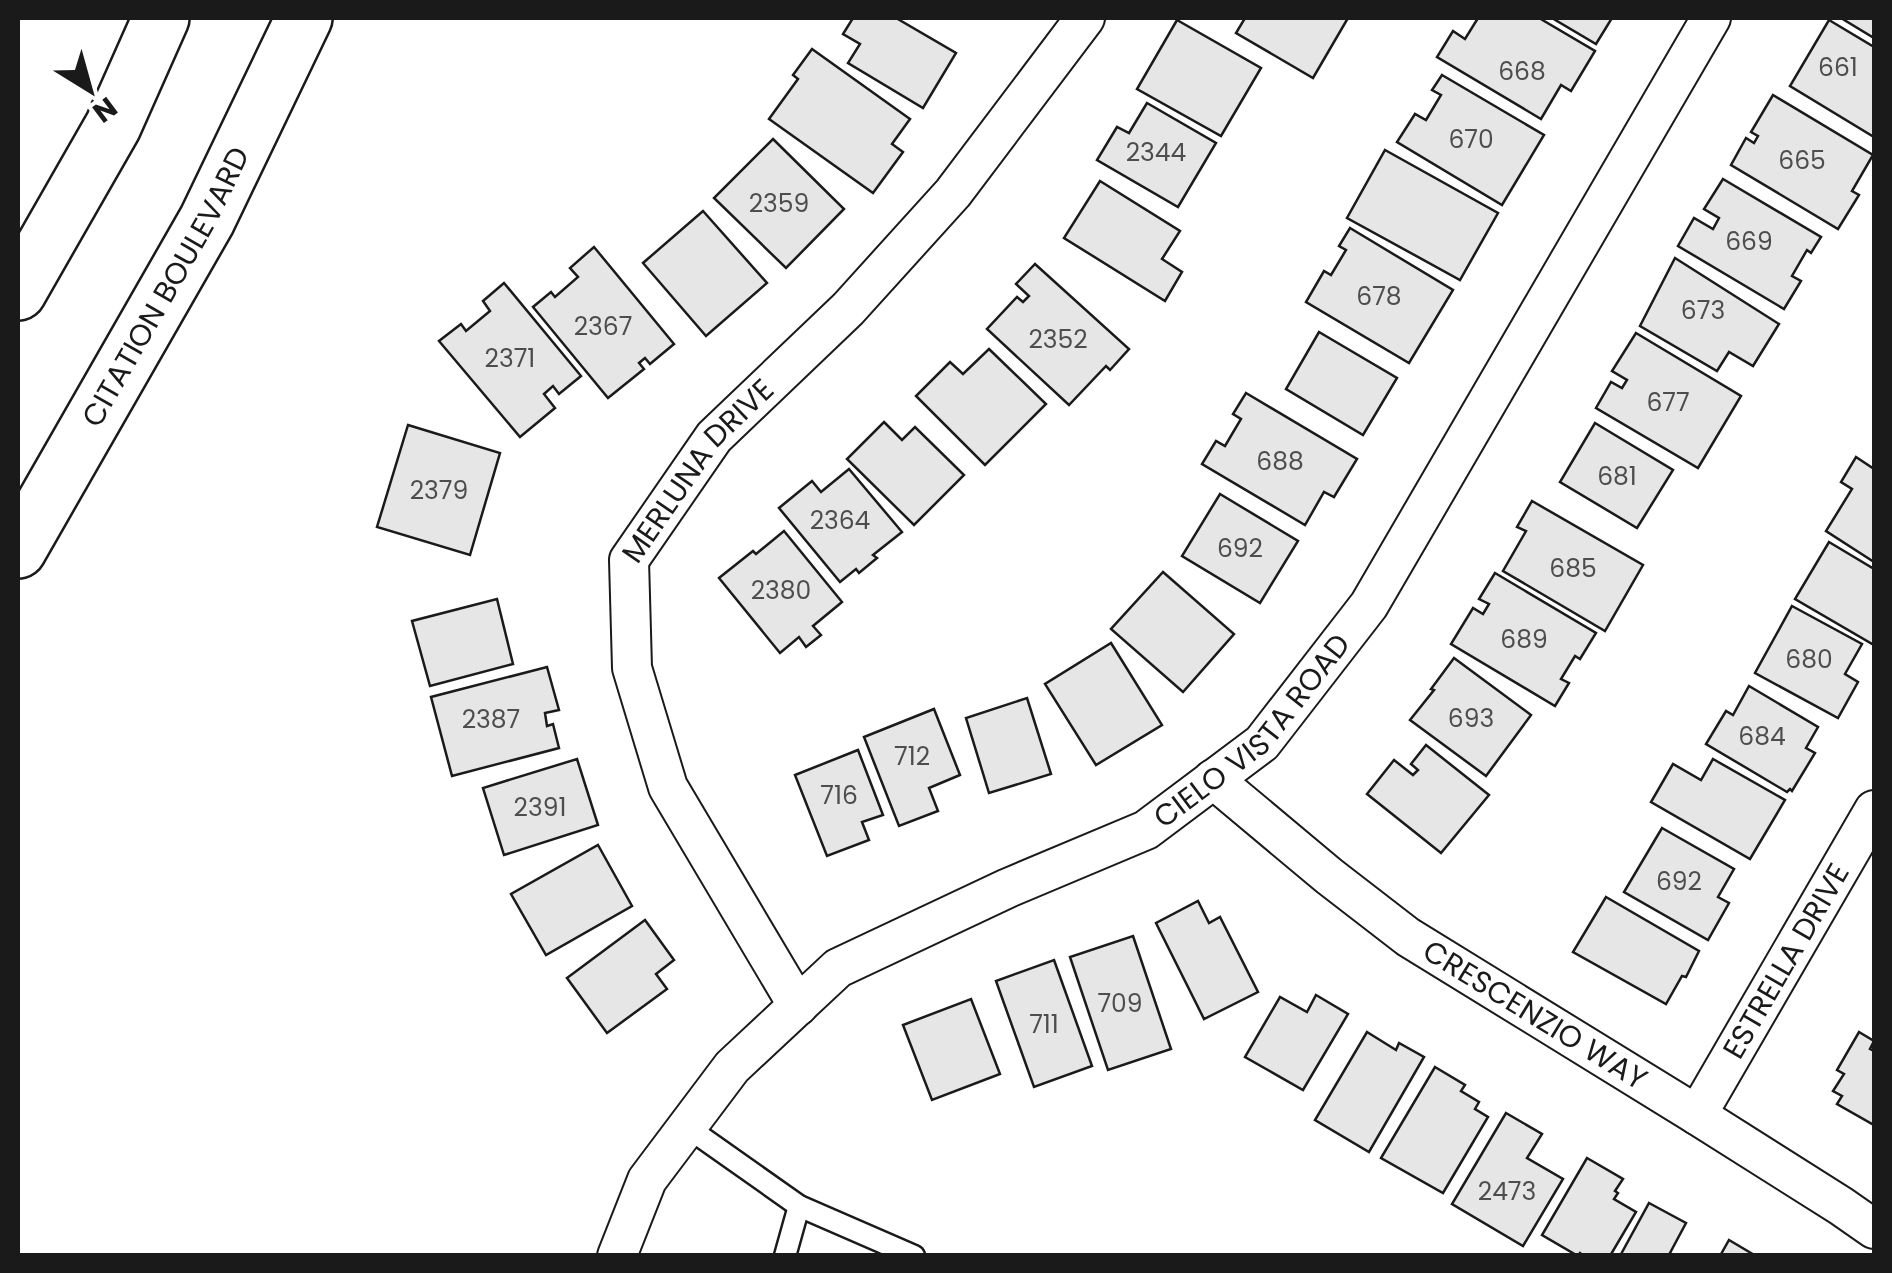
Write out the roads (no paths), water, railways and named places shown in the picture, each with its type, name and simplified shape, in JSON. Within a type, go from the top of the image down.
[{"type":"main road","points":[[18,292],[113,126],[161,18]]},
{"type":"main road","name":"CITATION BOULEVARD","points":[[18,550],[207,220],[304,18]]},
{"type":"street","name":"MERLUNA DRIVE","points":[[798,1006],[668,787],[632,668],[629,560],[714,437],[848,309],[953,193],[1085,18]]},
{"type":"street","name":"CIELO VISTA ROAD","points":[[617,1256],[647,1180],[732,1067],[838,968],[1008,888],[1146,830],[1262,742],[1369,605],[1711,18]]},
{"type":"street","name":"CRESCENZIO WAY","points":[[1214,779],[1408,937],[1874,1229]]},
{"type":"street","name":"ESTRELLA DRIVE","points":[[1697,1115],[1874,810]]},
{"type":"lane","points":[[687,1126],[799,1206],[914,1256]]},
{"type":"lane","points":[[784,1256],[799,1206]]}]
